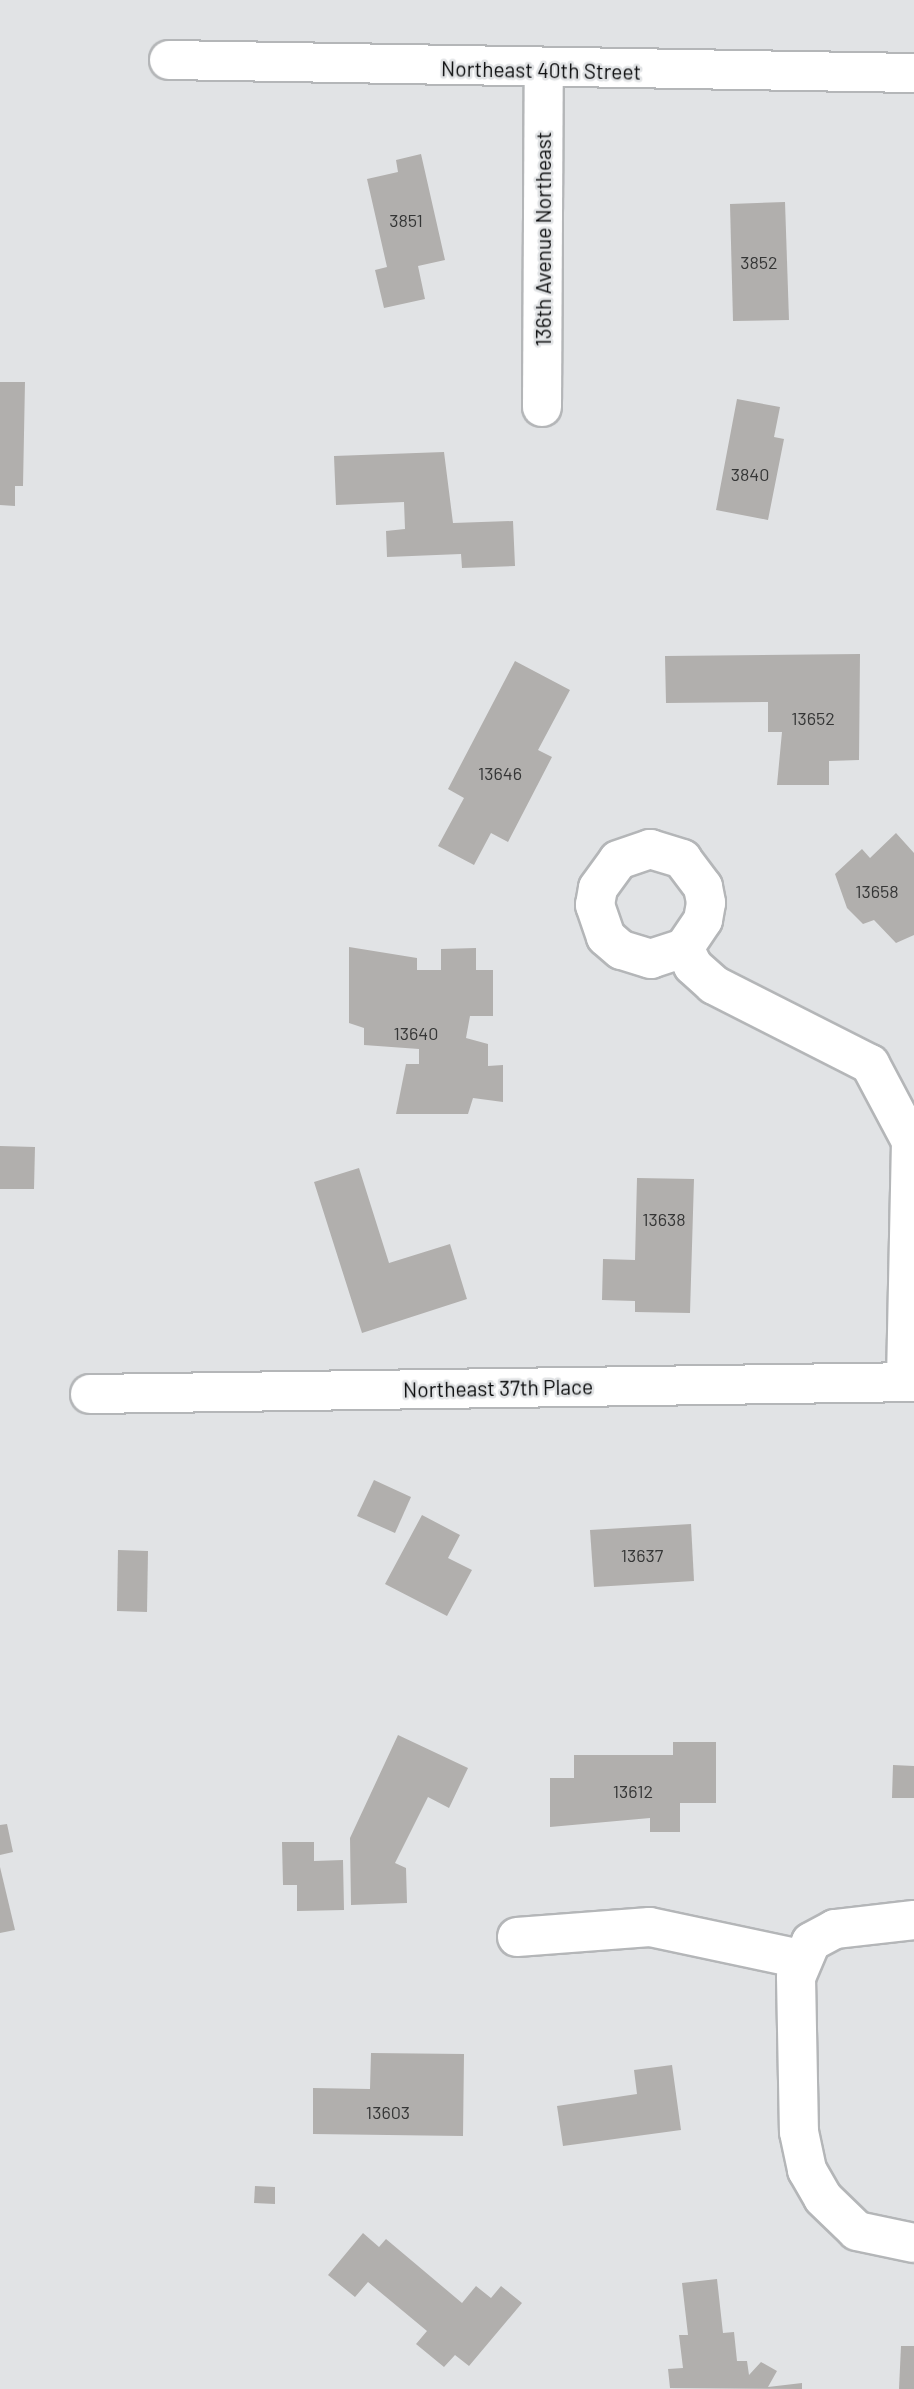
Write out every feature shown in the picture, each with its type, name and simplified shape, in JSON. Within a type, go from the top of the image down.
[{"type":"street","name":"Northeast 40th Street","points":[[169,60],[544,71],[914,73]]},
{"type":"street","name":"136th Avenue Northeast","points":[[542,407],[544,71]]},
{"type":"street","name":"Northeast 37th Place","points":[[90,1394],[910,1382],[911,1141],[870,1064],[713,985],[684,948]]},
{"type":"street","points":[[914,1920],[835,1929],[806,1950],[796,1978],[798,2093],[807,2170],[823,2199],[856,2231],[914,2243]]},
{"type":"street","points":[[517,1937],[650,1927],[806,1950]]},
{"type":"building","points":[[421,154],[445,260],[418,266],[425,299],[384,308],[375,270],[387,267],[367,179],[398,172],[396,160]]},
{"type":"building","points":[[785,202],[789,320],[733,321],[730,204]]},
{"type":"building","points":[[0,382],[25,382],[23,486],[15,486],[15,506],[0,505]]},
{"type":"building","points":[[737,399],[780,407],[774,437],[784,439],[768,520],[716,510]]},
{"type":"building","points":[[444,452],[453,523],[513,521],[515,566],[462,568],[461,554],[387,557],[386,531],[405,529],[404,502],[336,505],[334,456]]},
{"type":"building","points":[[860,654],[859,760],[829,761],[829,785],[777,785],[782,732],[768,732],[768,702],[666,703],[665,656]]},
{"type":"building","points":[[515,661],[570,690],[538,750],[552,757],[508,842],[491,833],[474,865],[438,846],[464,798],[448,789]]},
{"type":"building","points":[[896,833],[914,853],[914,935],[896,943],[874,920],[863,924],[847,908],[835,874],[862,849],[870,858]]},
{"type":"building","points":[[349,947],[417,958],[417,970],[441,970],[441,949],[476,948],[476,970],[493,970],[493,1016],[470,1016],[466,1038],[488,1044],[488,1066],[503,1065],[503,1102],[473,1098],[468,1114],[396,1114],[406,1064],[419,1064],[419,1049],[364,1045],[364,1028],[349,1023]]},
{"type":"building","points":[[0,1146],[35,1147],[34,1189],[0,1189]]},
{"type":"building","points":[[359,1168],[389,1263],[450,1244],[467,1299],[362,1333],[314,1182]]},
{"type":"building","points":[[637,1178],[694,1179],[690,1313],[635,1312],[635,1301],[602,1300],[603,1259],[635,1260]]},
{"type":"building","points":[[374,1480],[411,1497],[395,1533],[357,1516]]},
{"type":"building","points":[[422,1515],[460,1535],[448,1558],[472,1570],[447,1616],[385,1584]]},
{"type":"building","points":[[691,1524],[694,1581],[594,1587],[590,1530]]},
{"type":"building","points":[[118,1550],[148,1551],[147,1612],[117,1611]]},
{"type":"building","points":[[398,1735],[468,1768],[449,1808],[428,1797],[395,1863],[406,1868],[407,1903],[351,1905],[350,1838]]},
{"type":"building","points":[[673,1742],[716,1742],[716,1803],[680,1803],[680,1832],[650,1832],[650,1818],[550,1827],[550,1778],[574,1778],[574,1755],[673,1755]]},
{"type":"building","points":[[893,1765],[914,1766],[914,1798],[892,1798]]},
{"type":"building","points":[[7,1824],[13,1852],[0,1855],[0,1825]]},
{"type":"building","points":[[282,1842],[314,1842],[314,1861],[343,1860],[344,1910],[297,1911],[297,1885],[283,1885]]},
{"type":"building","points":[[0,1867],[15,1930],[0,1933]]},
{"type":"building","points":[[371,2053],[464,2054],[463,2136],[313,2134],[313,2088],[370,2089]]},
{"type":"building","points":[[672,2065],[681,2130],[563,2146],[557,2106],[637,2094],[634,2070]]},
{"type":"building","points":[[255,2186],[275,2187],[275,2204],[254,2203]]},
{"type":"building","points":[[363,2233],[379,2247],[386,2239],[462,2303],[476,2286],[491,2298],[501,2286],[522,2303],[469,2366],[455,2355],[444,2367],[416,2344],[427,2331],[368,2282],[355,2297],[328,2275]]},
{"type":"building","points":[[717,2279],[723,2333],[734,2332],[737,2361],[747,2361],[749,2375],[761,2362],[777,2371],[768,2387],[802,2383],[802,2389],[670,2388],[668,2369],[683,2368],[679,2335],[688,2335],[682,2283]]},
{"type":"building","points":[[901,2346],[914,2346],[914,2389],[899,2389]]}]
